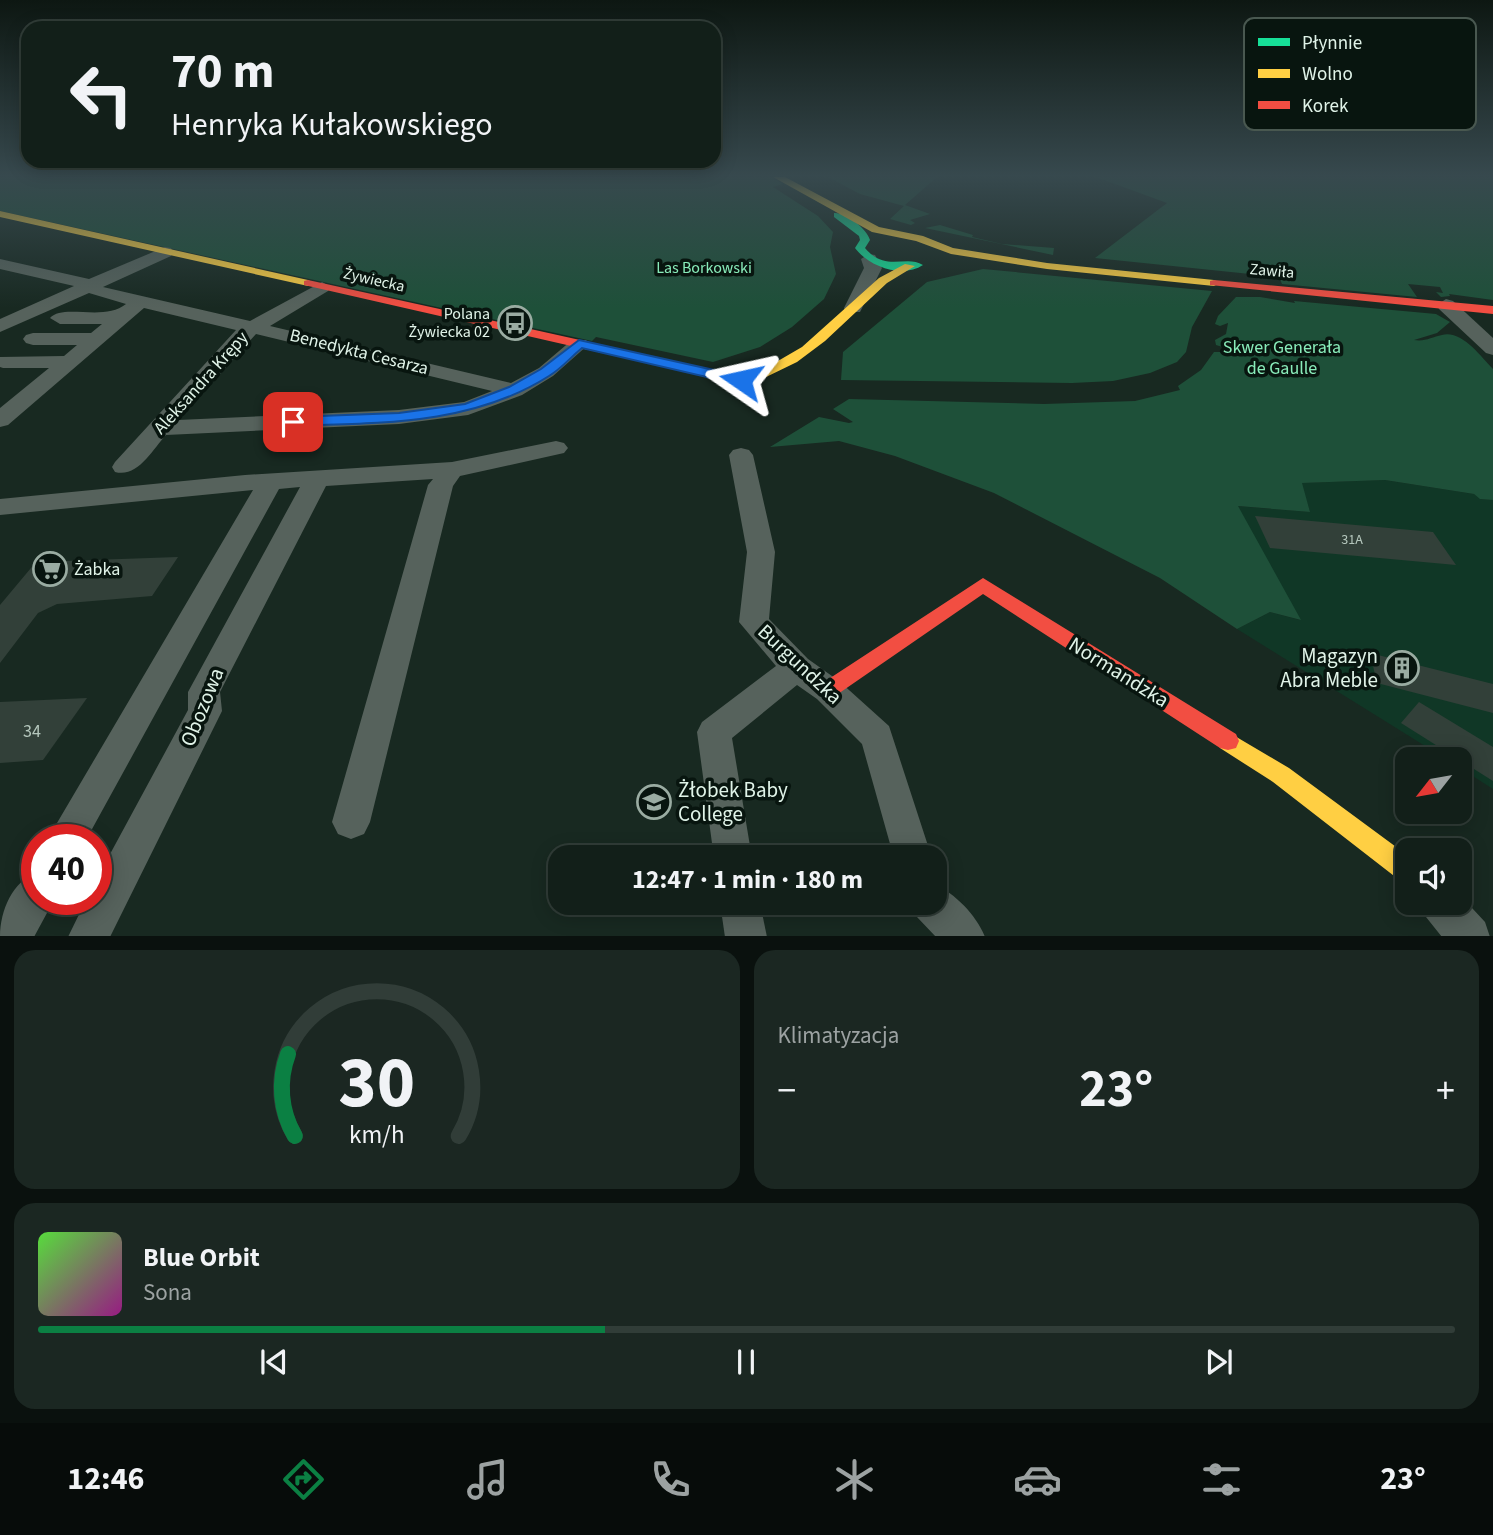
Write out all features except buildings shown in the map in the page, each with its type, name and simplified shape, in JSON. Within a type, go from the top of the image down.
[{"type":"street","name":"Żywiecka","points":[[29,221],[741,380],[770,374],[824,335],[853,308]]},
{"type":"street","name":"Zawiła","points":[[845,221],[864,235],[866,250],[883,264],[909,266],[949,260],[1047,266],[1493,310]]},
{"type":"street","name":"Zawiła","points":[[859,221],[876,230],[919,238],[956,253],[1047,266]]},
{"type":"street","name":"Zawiła","points":[[866,250],[874,237],[895,234]]},
{"type":"street","points":[[926,263],[936,257],[936,248],[932,244]]},
{"type":"street","points":[[853,308],[874,266],[866,250]]},
{"type":"street","points":[[0,326],[165,252]]},
{"type":"street","name":"Benedykta Cesarza","points":[[0,264],[91,285],[98,292],[253,326],[514,390]]},
{"type":"street","points":[[853,308],[892,272],[909,266]]},
{"type":"street","name":"Aleksandra Krępy","points":[[124,467],[244,333],[322,286]]},
{"type":"street","points":[[0,420],[141,301]]},
{"type":"street","points":[[1446,305],[1493,349]]},
{"type":"street","points":[[60,318],[119,318]]},
{"type":"street","points":[[33,339],[94,339]]},
{"type":"street","points":[[160,428],[399,418],[468,408],[514,390],[546,372],[579,344]]},
{"type":"street","points":[[1,369],[67,362]]},
{"type":"street","points":[[1,369],[50,376]]},
{"type":"street","points":[[0,507],[271,481],[452,470],[556,448]]},
{"type":"street","name":"Burgundzka","points":[[741,455],[761,552],[752,617],[756,626],[797,668],[828,690],[877,736],[909,845]]},
{"type":"street","points":[[351,822],[439,494],[452,470]]},
{"type":"street","name":"Obozowa","points":[[88,936],[205,711],[204,692],[318,478]]},
{"type":"street","points":[[75,824],[271,481]]},
{"type":"street","name":"Normandzka","points":[[828,690],[983,585],[1281,775],[1395,861]]},
{"type":"street","points":[[731,845],[714,732],[797,668]]},
{"type":"street","points":[[12,936],[24,915]]},
{"type":"street","points":[[742,915],[746,936]]},
{"type":"street","points":[[944,915],[965,936]]},
{"type":"street","points":[[1451,915],[1470,936]]},
{"type":"shaded area","points":[[1385,480],[1474,494],[1481,499],[1493,500],[1493,789],[1472,776],[1472,747],[1427,747],[1237,629],[1270,612],[1300,620],[1237,506],[1310,512],[1301,483]]},
{"type":"green space","name":"Las Borkowski","points":[[44,221],[822,221],[833,232],[830,247],[836,274],[824,299],[792,327],[760,347],[713,362],[596,337],[592,341]]},
{"type":"green space","points":[[896,221],[915,223],[911,225]]},
{"type":"green space","points":[[1144,221],[1493,221],[1493,300],[1449,294],[1450,296],[1441,297],[1436,292],[1443,293],[1440,287],[1408,284],[1417,297],[1282,284],[1279,277],[1095,258]]},
{"type":"green space","points":[[940,225],[1002,244],[1054,248],[1053,255],[925,228]]},
{"type":"green space","points":[[983,269],[1212,291],[1192,327],[1186,352],[1177,362],[1150,373],[1113,381],[1072,383],[841,380],[843,352],[927,282]]},
{"type":"green space","name":"Skwer Generała de Gaulle","points":[[1236,297],[1436,314],[1450,322],[1437,333],[1414,340],[1449,334],[1457,336],[1470,345],[1493,369],[1493,500],[1480,499],[1474,494],[1385,480],[1302,483],[1310,512],[1238,506],[1301,620],[1270,612],[1237,629],[1160,578],[994,493],[895,456],[839,441],[770,447],[819,417],[853,422],[833,409],[849,399],[1044,404],[1135,401],[1180,390],[1178,386],[1201,370],[1214,352],[1226,352],[1226,348],[1216,345],[1215,340],[1226,334],[1228,323],[1220,326],[1215,324],[1218,316]]},
{"type":"traffic: fast","points":[[845,221],[864,235],[865,240],[860,248],[871,259],[893,266],[917,265]]},
{"type":"traffic: slow","points":[[30,221],[308,283]]},
{"type":"traffic: slow","points":[[859,221],[876,230],[919,238],[951,251],[1047,266],[1214,283]]},
{"type":"traffic: slow","points":[[580,344],[741,380],[792,360],[821,338],[883,280],[909,266]]},
{"type":"traffic: slow","points":[[1228,741],[1281,775],[1395,861]]},
{"type":"traffic: jam","points":[[308,283],[580,344]]},
{"type":"traffic: jam","points":[[1214,283],[1493,310]]},
{"type":"traffic: jam","points":[[828,690],[983,585],[1228,741]]},
{"type":"place","name":"Polana Żywiecka 02","points":[[515,323]]},
{"type":"place","name":"Żabka","points":[[50,569]]},
{"type":"place","name":"Magazyn Abra Meble","points":[[1402,668]]},
{"type":"place","name":"Żłobek Baby College","points":[[654,802]]},
{"type":"route","points":[[293,422],[399,418],[468,408],[514,390],[546,372],[579,344],[741,380]]}]
